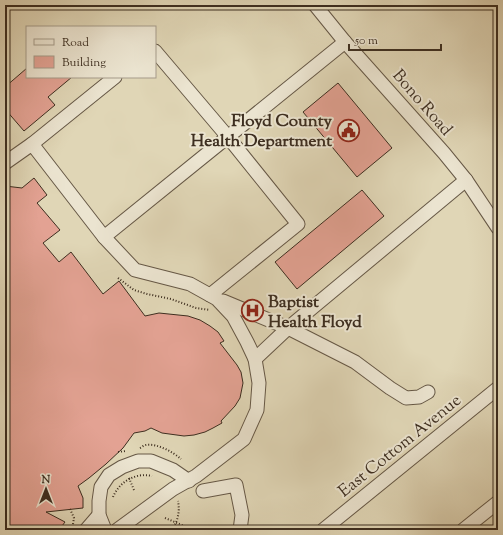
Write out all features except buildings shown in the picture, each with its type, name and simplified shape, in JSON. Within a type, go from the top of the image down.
[{"type":"street","name":"Bono Road","points":[[314,5],[419,123],[466,180],[498,228]]},
{"type":"street","points":[[104,238],[346,42]]},
{"type":"street","points":[[156,52],[228,137],[298,224],[213,302]]},
{"type":"street","points":[[5,163],[32,144],[114,78]]},
{"type":"street","points":[[32,144],[104,238],[134,270],[190,284],[233,316],[255,359],[259,383],[258,410],[244,439],[189,481],[173,489],[117,530]]},
{"type":"street","points":[[255,359],[288,328],[466,180]]},
{"type":"street","points":[[213,302],[288,328],[355,362],[406,398],[419,397],[428,392]]},
{"type":"street","name":"East Cottom Avenue","points":[[323,530],[498,388]]},
{"type":"street","points":[[105,530],[99,515],[101,487],[109,476],[122,467],[138,461],[151,461],[174,470],[189,481]]},
{"type":"street","points":[[203,491],[236,485],[242,515],[240,530]]},
{"type":"street","points":[[463,530],[498,502]]},
{"type":"street","points":[[86,530],[99,515]]},
{"type":"path","points":[[118,278],[134,290],[171,299],[196,308],[213,302]]},
{"type":"path","points":[[134,451],[146,445],[158,446],[171,451],[183,460]]},
{"type":"path","points":[[118,452],[129,451]]},
{"type":"path","points":[[111,502],[115,492],[121,485]]},
{"type":"path","points":[[70,509],[74,518],[72,530]]},
{"type":"path","points":[[165,518],[194,530]]},
{"type":"place","name":"Floyd County Health Department","points":[[348,130]]},
{"type":"place","name":"Baptist Health Floyd","points":[[252,311]]}]
